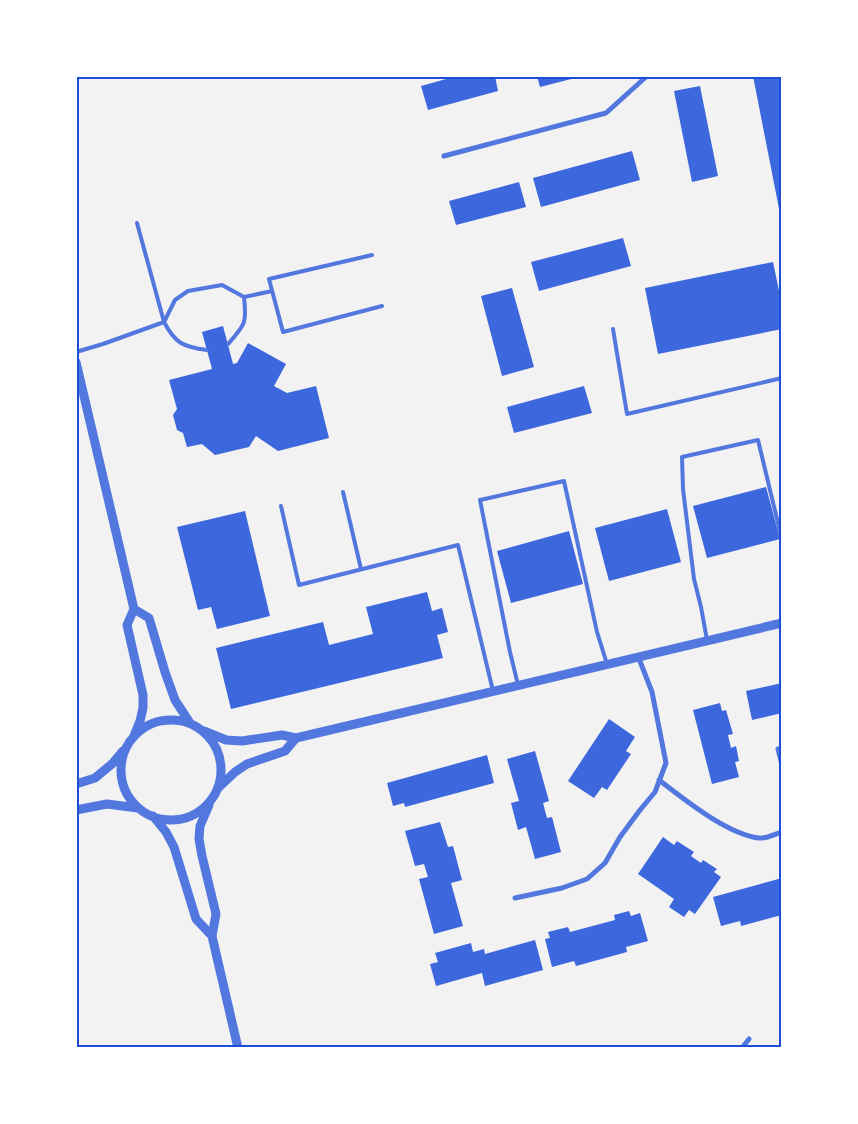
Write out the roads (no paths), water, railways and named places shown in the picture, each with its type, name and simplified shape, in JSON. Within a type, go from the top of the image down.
[{"type":"street","points":[[444,156],[606,113],[646,76]]},
{"type":"street","points":[[76,362],[134,608],[127,625],[144,695],[140,721],[134,736],[125,749],[113,763],[95,778],[76,784]]},
{"type":"street","points":[[134,608],[149,618],[172,694],[190,723]]},
{"type":"street","points":[[134,736],[146,726],[161,720],[176,719],[190,723],[226,740],[242,741],[282,735],[296,738],[782,622]]},
{"type":"street","points":[[515,898],[562,888],[587,878],[605,863],[620,837],[655,792],[666,764],[652,692],[638,656]]},
{"type":"street","points":[[204,731],[213,742],[220,756],[222,772],[218,788],[200,826],[199,838],[216,914],[212,936],[238,1048]]},
{"type":"street","points":[[218,788],[247,764],[285,751],[296,738]]},
{"type":"street","points":[[125,749],[121,765],[122,781],[128,796],[138,808],[152,816],[167,820],[183,819],[198,812],[210,802]]},
{"type":"street","points":[[778,749],[782,765]]},
{"type":"street","points":[[659,780],[694,806],[735,831],[761,838],[782,832]]},
{"type":"street","points":[[76,810],[107,804],[138,808]]},
{"type":"street","points":[[152,816],[166,832],[174,847],[196,919],[212,936]]},
{"type":"street","points":[[742,1048],[749,1039]]},
{"type":"lane","points":[[137,222],[164,322],[169,332],[179,342],[191,348],[207,350]]},
{"type":"lane","points":[[372,255],[269,279],[283,332],[382,306]]},
{"type":"lane","points":[[76,352],[164,322],[175,300],[188,291],[222,285],[244,297],[272,291]]},
{"type":"lane","points":[[228,344],[241,329],[246,316],[244,297]]},
{"type":"lane","points":[[614,329],[628,414],[782,378]]},
{"type":"lane","points":[[707,640],[694,580],[683,489],[682,457],[758,440],[782,540]]},
{"type":"lane","points":[[518,685],[480,500],[564,481],[597,632],[607,664]]},
{"type":"lane","points":[[343,492],[361,569]]},
{"type":"lane","points":[[281,506],[299,585],[458,545],[492,691]]}]
